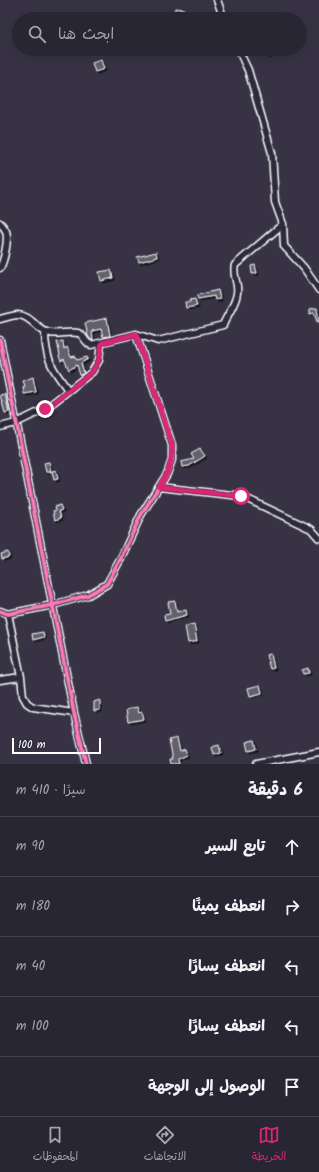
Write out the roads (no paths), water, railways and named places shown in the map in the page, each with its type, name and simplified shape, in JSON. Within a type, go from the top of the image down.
[{"type":"street","points":[[217,0],[221,12]]},
{"type":"street","points":[[241,56],[248,70],[272,153],[275,202],[283,224],[284,246],[304,268],[319,290]]},
{"type":"street","points":[[0,223],[6,232],[6,242],[3,263],[0,268]]},
{"type":"street","points":[[0,319],[18,315],[24,317],[45,332],[51,334],[79,333],[89,345],[136,334],[158,341],[223,325],[238,292],[234,269],[235,265],[283,224]]},
{"type":"street","points":[[45,332],[45,345],[53,369],[68,390]]},
{"type":"street","points":[[0,611],[8,614],[53,605],[88,595],[107,584],[141,515],[167,474],[172,460],[172,445],[136,334]]},
{"type":"street","points":[[0,340],[74,713],[86,764]]},
{"type":"street","points":[[0,427],[16,423],[45,409],[92,372],[99,360],[102,343]]},
{"type":"street","points":[[159,487],[241,496],[311,529],[319,538]]},
{"type":"street","points":[[8,614],[21,677],[23,696],[27,703],[34,706],[74,713]]},
{"type":"street","points":[[0,680],[21,677]]},
{"type":"street","points":[[256,764],[319,752]]}]
